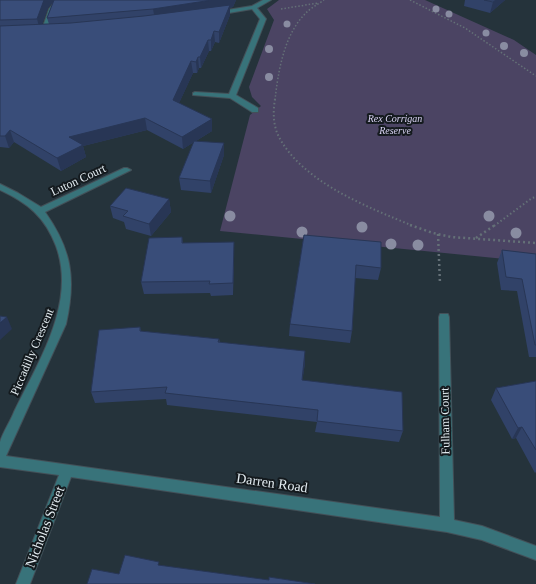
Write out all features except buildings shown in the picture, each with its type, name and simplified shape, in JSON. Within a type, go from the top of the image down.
[{"type":"street","points":[[44,32],[52,9],[59,0]]},
{"type":"street","points":[[209,15],[255,9],[268,0]]},
{"type":"street","points":[[232,96],[263,19],[255,9]]},
{"type":"street","points":[[37,32],[52,32]]},
{"type":"street","points":[[195,94],[232,96],[255,110]]},
{"type":"street","name":"Luton Court","points":[[40,211],[127,170]]},
{"type":"street","name":"Piccadilly Crescent","points":[[0,187],[40,211],[58,240],[64,254],[68,286],[66,304],[61,324],[0,456]]},
{"type":"street","name":"Fulham Court","points":[[444,317],[447,524]]},
{"type":"street","name":"Darren Road","points":[[0,461],[447,524],[482,533],[536,553]]},
{"type":"street","name":"Nicholas Street","points":[[23,584],[67,470]]},
{"type":"path","points":[[324,0],[303,16],[288,42],[275,95],[273,114],[278,134],[288,151],[310,172],[338,191],[369,208],[418,228],[456,238],[536,243]]},
{"type":"path","points":[[410,0],[465,28],[536,76]]},
{"type":"path","points":[[255,9],[320,3]]},
{"type":"path","points":[[476,239],[532,198],[536,197]]},
{"type":"path","points":[[438,234],[440,284]]},
{"type":"green space","name":"Rex Corrigan Reserve","points":[[279,0],[425,0],[514,40],[536,55],[536,262],[220,231],[250,115],[261,106],[252,97],[249,87],[274,20],[267,9]]}]
